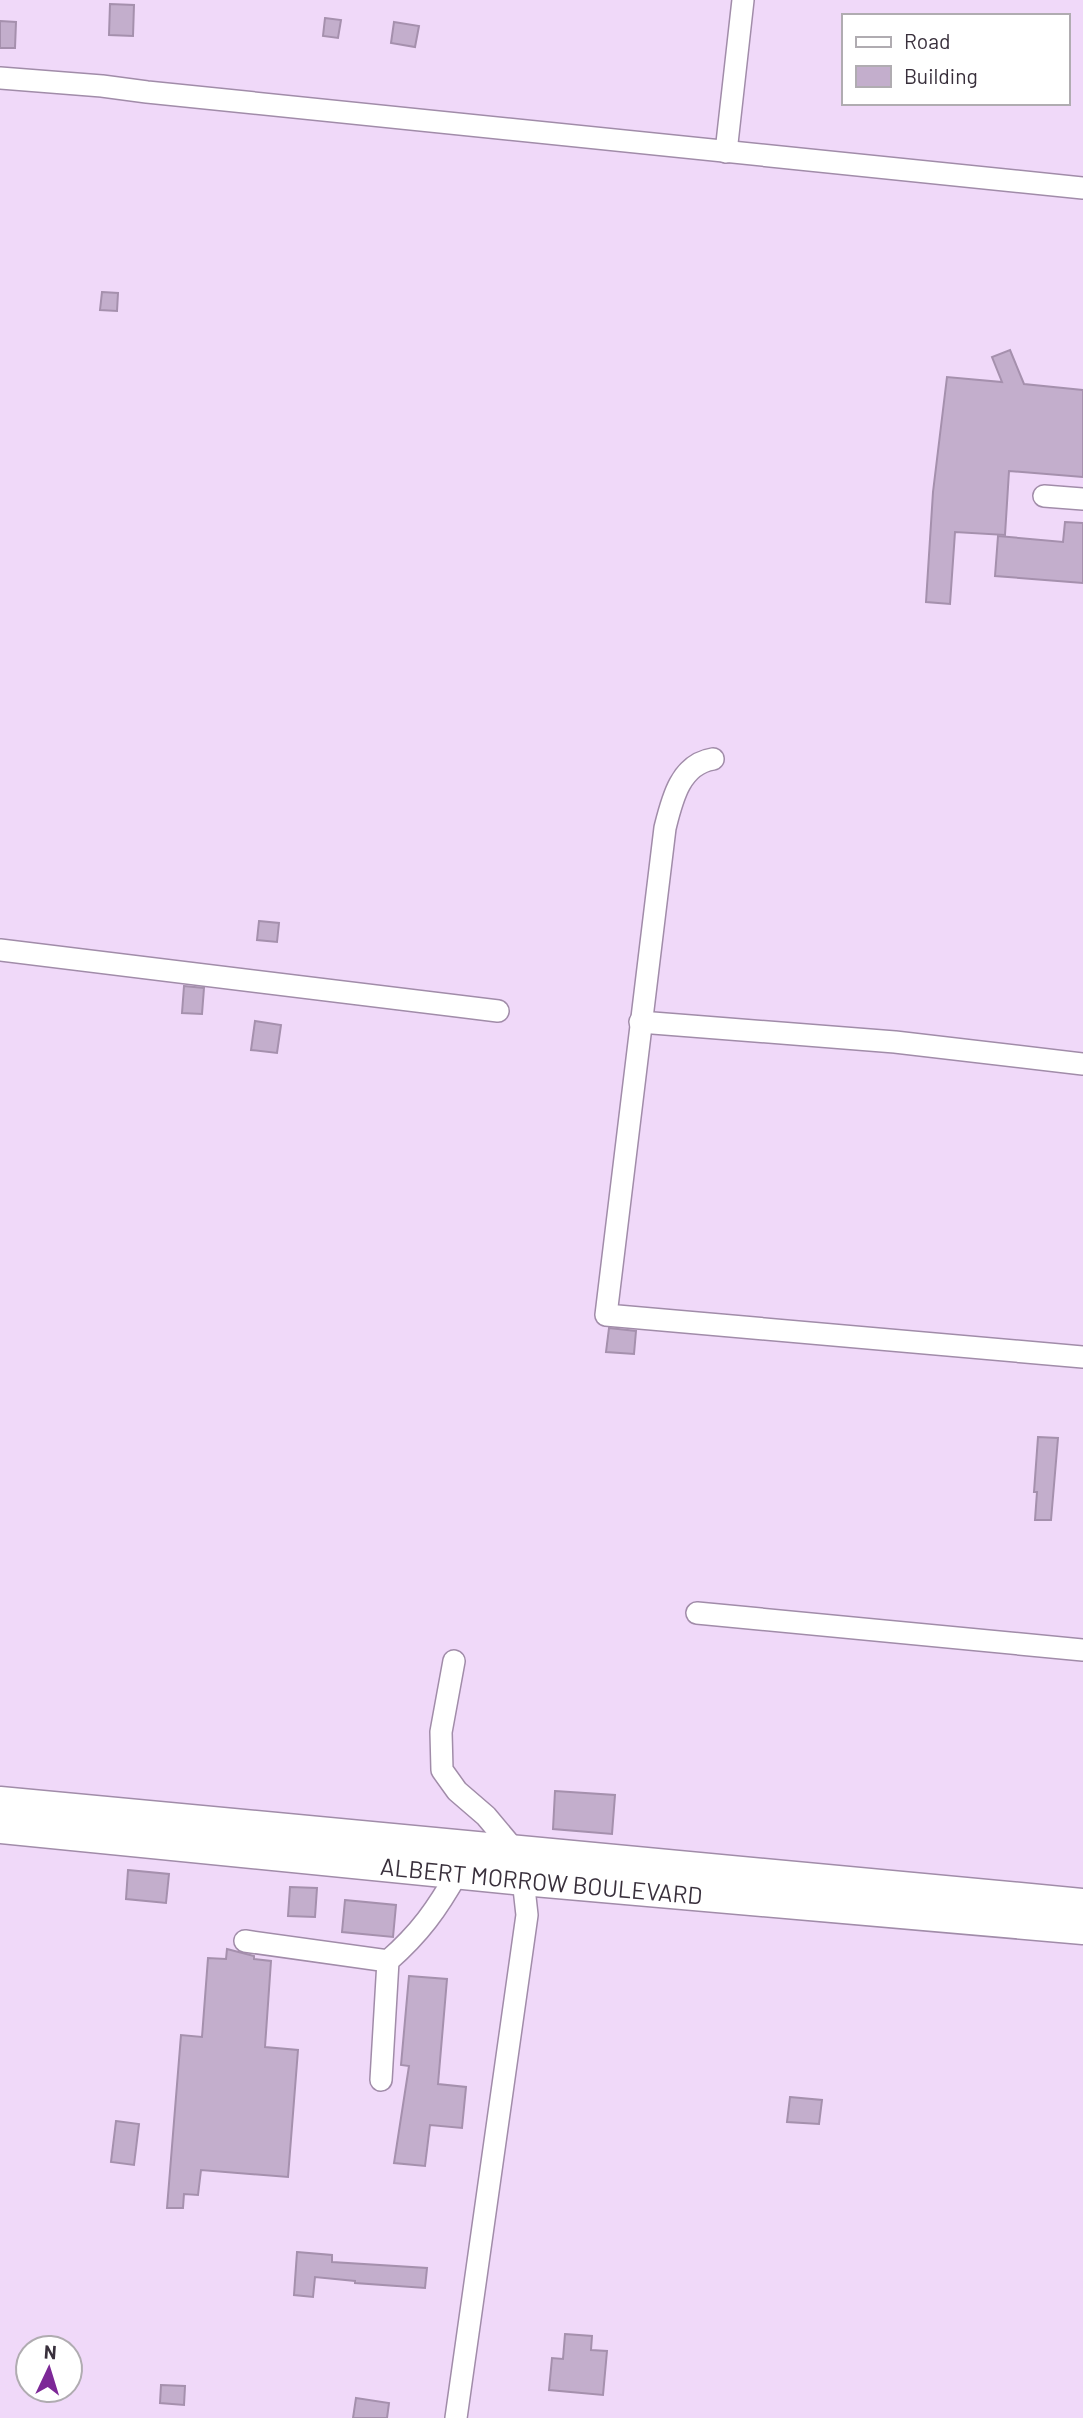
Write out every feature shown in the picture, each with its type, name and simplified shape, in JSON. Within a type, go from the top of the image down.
[{"type":"highway","name":"ALBERT MORROW BOULEVARD","points":[[0,1803],[520,1866],[1083,1928]]},
{"type":"highway","name":"ALBERT MORROW BOULEVARD","points":[[0,1826],[458,1872],[520,1866],[1083,1905]]},
{"type":"street","points":[[726,152],[743,0]]},
{"type":"street","points":[[0,78],[102,86],[147,93],[1083,188]]},
{"type":"street","points":[[1044,496],[1083,499]]},
{"type":"street","points":[[713,759],[701,761],[692,767],[682,780],[669,811],[640,1022],[606,1315],[1083,1357]]},
{"type":"street","points":[[0,950],[498,1011]]},
{"type":"street","points":[[640,1022],[895,1042],[1083,1064]]},
{"type":"street","points":[[697,1613],[1083,1650]]},
{"type":"street","points":[[454,1661],[441,1732],[442,1770],[457,1791],[486,1816],[520,1866],[527,1915],[456,2418]]},
{"type":"street","points":[[381,2080],[388,1961],[419,1932],[458,1872]]},
{"type":"street","points":[[245,1941],[388,1961]]},
{"type":"building","points":[[110,4],[134,5],[133,36],[109,35]]},
{"type":"building","points":[[325,18],[341,20],[338,38],[323,36]]},
{"type":"building","points":[[0,21],[16,22],[15,48],[0,48]]},
{"type":"building","points":[[394,22],[419,26],[415,47],[391,43]]},
{"type":"building","points":[[102,292],[118,293],[117,311],[100,310]]},
{"type":"building","points":[[1010,350],[1024,384],[1083,390],[1083,477],[1009,471],[1005,535],[955,532],[950,604],[926,602],[933,492],[947,377],[1002,382],[992,357]]},
{"type":"building","points":[[1065,522],[1083,523],[1083,583],[995,576],[998,536],[1063,542]]},
{"type":"building","points":[[259,921],[279,923],[277,942],[257,940]]},
{"type":"building","points":[[184,986],[204,988],[202,1014],[182,1013]]},
{"type":"building","points":[[255,1021],[281,1025],[277,1053],[251,1050]]},
{"type":"building","points":[[609,1328],[636,1331],[634,1354],[606,1352]]},
{"type":"building","points":[[1038,1437],[1058,1438],[1051,1520],[1035,1520]]},
{"type":"building","points":[[555,1791],[615,1795],[612,1834],[553,1829]]},
{"type":"building","points":[[128,1870],[169,1874],[166,1903],[126,1899]]},
{"type":"building","points":[[290,1887],[317,1888],[315,1917],[288,1916]]},
{"type":"building","points":[[345,1900],[396,1905],[393,1937],[342,1932]]},
{"type":"building","points":[[227,1949],[254,1956],[254,1959],[271,1961],[265,2047],[298,2050],[288,2177],[201,2170],[198,2195],[184,2194],[183,2208],[167,2208],[181,2035],[202,2037],[208,1958],[226,1959]]},
{"type":"building","points":[[409,1976],[447,1979],[438,2084],[466,2087],[462,2128],[430,2125],[425,2166],[394,2163],[409,2066],[401,2065]]},
{"type":"building","points":[[790,2097],[822,2100],[819,2124],[787,2122]]},
{"type":"building","points":[[116,2121],[139,2124],[134,2165],[111,2162]]},
{"type":"building","points":[[297,2252],[332,2255],[332,2262],[427,2268],[425,2288],[315,2277],[313,2297],[294,2295]]},
{"type":"building","points":[[565,2334],[592,2336],[591,2350],[607,2351],[603,2395],[549,2390],[552,2358],[563,2359]]},
{"type":"building","points":[[161,2385],[185,2386],[184,2405],[160,2403]]},
{"type":"building","points":[[356,2398],[389,2403],[387,2418],[353,2418]]}]
